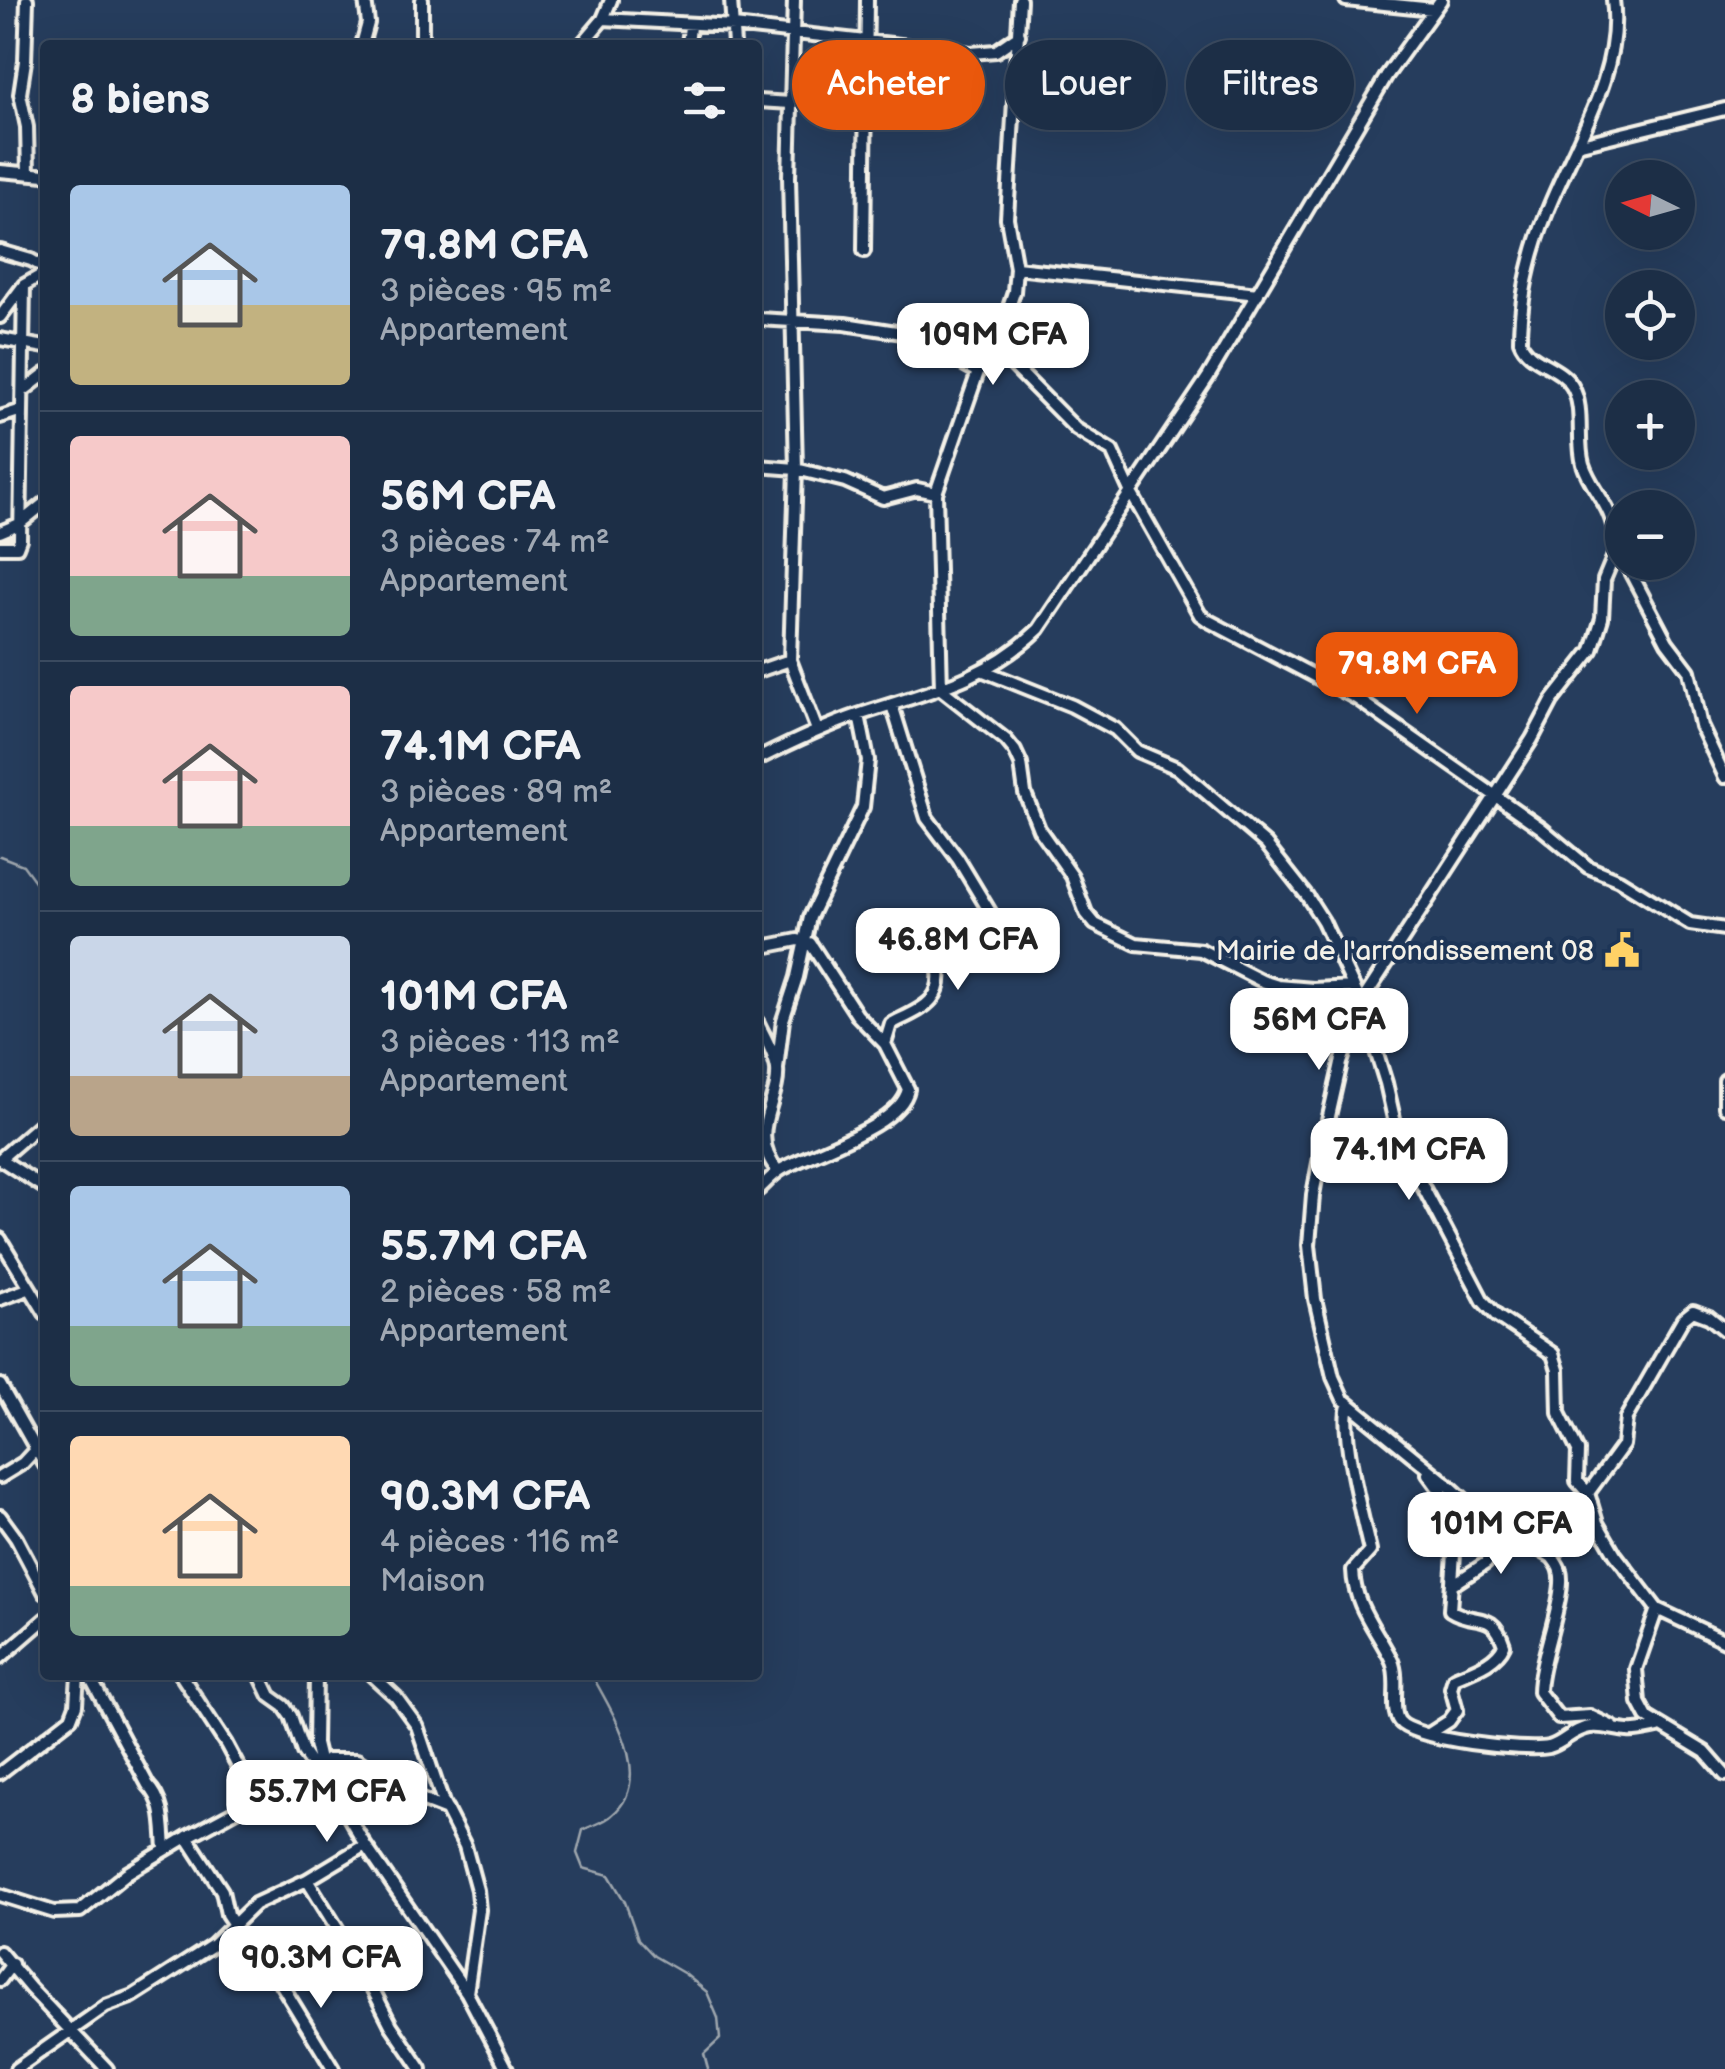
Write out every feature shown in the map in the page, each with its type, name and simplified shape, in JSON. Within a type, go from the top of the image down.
[{"type":"street","points":[[28,0],[26,61],[20,94],[27,126],[28,173]]},
{"type":"street","points":[[363,40],[368,23],[365,0]]},
{"type":"street","points":[[422,0],[422,40]]},
{"type":"street","points":[[586,40],[603,19],[611,0]]},
{"type":"street","points":[[731,0],[734,40]]},
{"type":"street","points":[[794,0],[789,177],[796,469],[790,660],[817,730]]},
{"type":"street","points":[[864,252],[866,0]]},
{"type":"street","points":[[941,689],[936,493],[978,372],[1010,304],[1016,268],[1007,218],[1020,0]]},
{"type":"street","points":[[1346,0],[1437,4]]},
{"type":"street","points":[[1605,507],[1584,466],[1576,396],[1571,384],[1558,370],[1530,355],[1520,341],[1531,259],[1546,213],[1611,58],[1617,27],[1613,0]]},
{"type":"street","points":[[762,758],[817,730],[984,672],[1039,628],[1208,378],[1387,76],[1437,4]]},
{"type":"street","points":[[603,19],[734,26],[986,53],[996,51],[1018,35]]},
{"type":"street","points":[[689,40],[690,26]]},
{"type":"street","points":[[762,101],[791,102]]},
{"type":"street","points":[[1577,145],[1725,109]]},
{"type":"street","points":[[0,172],[40,174]]},
{"type":"street","points":[[0,251],[40,266]]},
{"type":"street","points":[[1016,268],[1258,294]]},
{"type":"street","points":[[0,317],[24,285],[40,274]]},
{"type":"street","points":[[0,547],[19,545],[24,285]]},
{"type":"street","points":[[762,320],[794,320],[909,334],[978,372]]},
{"type":"street","points":[[0,340],[40,346]]},
{"type":"street","points":[[992,344],[1076,428],[1112,450],[1130,493],[1206,620],[1356,698],[1541,828],[1588,866],[1619,880],[1690,924],[1725,929]]},
{"type":"street","points":[[23,390],[40,378]]},
{"type":"street","points":[[0,418],[22,410]]},
{"type":"street","points":[[762,466],[796,469],[845,482],[883,498],[918,490],[936,493]]},
{"type":"street","points":[[0,532],[19,524],[40,506]]},
{"type":"street","points":[[1605,578],[1602,618],[1592,650],[1552,701],[1361,1003],[1341,1062],[1321,1152],[1309,1245],[1315,1300],[1333,1377],[1348,1406],[1480,1514],[1552,1557],[1560,1568],[1561,1582],[1539,1692],[1558,1718],[1590,1716],[1613,1727]]},
{"type":"street","points":[[1634,580],[1667,642],[1688,672],[1702,726],[1725,777]]},
{"type":"street","points":[[762,670],[790,660]]},
{"type":"street","points":[[984,672],[1072,706],[1115,729],[1137,751],[1177,768],[1266,844],[1323,920],[1361,1003],[1386,1083],[1399,1142],[1475,1287],[1497,1316],[1547,1348],[1556,1360],[1560,1412],[1576,1444],[1578,1481],[1590,1497],[1597,1523],[1657,1609],[1725,1641]]},
{"type":"street","points":[[941,689],[1006,740],[1015,752],[1039,829],[1061,858],[1081,895],[1086,914],[1095,924],[1136,944],[1202,950],[1262,982],[1278,986],[1312,990],[1354,987]]},
{"type":"street","points":[[885,1044],[891,1024],[932,1000],[942,978],[938,964],[948,952],[996,922],[958,859],[927,818],[892,706]]},
{"type":"street","points":[[774,1167],[764,1122],[777,1069],[783,1020],[814,905],[863,807],[868,760],[859,715]]},
{"type":"street","points":[[762,1184],[774,1167],[845,1140],[904,1102],[907,1082],[885,1044],[857,1015],[816,950],[806,941]]},
{"type":"street","points":[[762,947],[806,941]]},
{"type":"street","points":[[762,1033],[777,1069]]},
{"type":"street","points":[[1725,1080],[1725,1107]]},
{"type":"street","points":[[40,1124],[0,1159],[40,1185]]},
{"type":"street","points":[[762,1162],[774,1167]]},
{"type":"street","points":[[0,1239],[40,1306]]},
{"type":"street","points":[[0,1299],[28,1289]]},
{"type":"street","points":[[1552,1557],[1582,1523],[1590,1497],[1623,1446],[1626,1418],[1682,1319],[1693,1310],[1725,1330]]},
{"type":"street","points":[[0,1385],[40,1456]]},
{"type":"street","points":[[1348,1406],[1348,1445],[1370,1550],[1354,1570],[1354,1583],[1358,1600],[1397,1674],[1395,1711],[1399,1720],[1428,1735],[1492,1746],[1547,1747],[1582,1729],[1613,1727],[1638,1731],[1658,1727]]},
{"type":"street","points":[[0,1477],[24,1464],[36,1449]]},
{"type":"street","points":[[1419,1462],[1453,1512],[1457,1546],[1450,1610],[1486,1619],[1495,1625],[1504,1645],[1489,1662],[1454,1678],[1451,1688],[1457,1710],[1449,1721],[1428,1735]]},
{"type":"street","points":[[0,1516],[40,1584]]},
{"type":"street","points":[[1454,1584],[1486,1563],[1504,1530]]},
{"type":"street","points":[[1657,1609],[1638,1660],[1636,1688],[1647,1718],[1705,1752],[1725,1774]]},
{"type":"street","points":[[0,1658],[40,1623]]},
{"type":"street","points":[[0,1773],[70,1718],[76,1704],[78,1680]]},
{"type":"street","points":[[92,1680],[156,1794],[165,1848]]},
{"type":"street","points":[[184,1680],[256,1800]]},
{"type":"street","points":[[262,1680],[270,1696],[290,1716],[303,1752],[467,1993],[507,2069]]},
{"type":"street","points":[[316,1680],[318,1770]]},
{"type":"street","points":[[377,1680],[418,1726],[447,1810],[465,1846],[477,1890],[476,1939],[467,1993]]},
{"type":"street","points":[[0,1895],[54,1912],[80,1911],[165,1848],[318,1770],[327,1760],[357,1760],[411,1796],[447,1810]]},
{"type":"street","points":[[187,1837],[222,1891],[227,1914],[234,1923]]},
{"type":"street","points":[[16,2069],[106,2006],[133,1996],[213,1945],[255,1904],[365,1845]]},
{"type":"street","points":[[306,1880],[422,2069]]},
{"type":"street","points":[[213,1945],[234,1946],[269,1964],[333,2069]]},
{"type":"street","points":[[0,1952],[107,2069]]},
{"type":"street","points":[[0,1980],[12,1964]]},
{"type":"waterway","points":[[0,856],[23,865],[40,888]]},
{"type":"waterway","points":[[595,1680],[626,1745],[630,1783],[625,1800],[612,1815],[583,1830],[577,1853],[583,1868],[609,1875],[625,1902],[638,1939],[654,1956],[707,1992],[718,2018],[720,2039],[704,2054],[708,2069]]},
{"type":"place","name":"Mairie de l'arrondissement 08","points":[[1622,950]]}]
